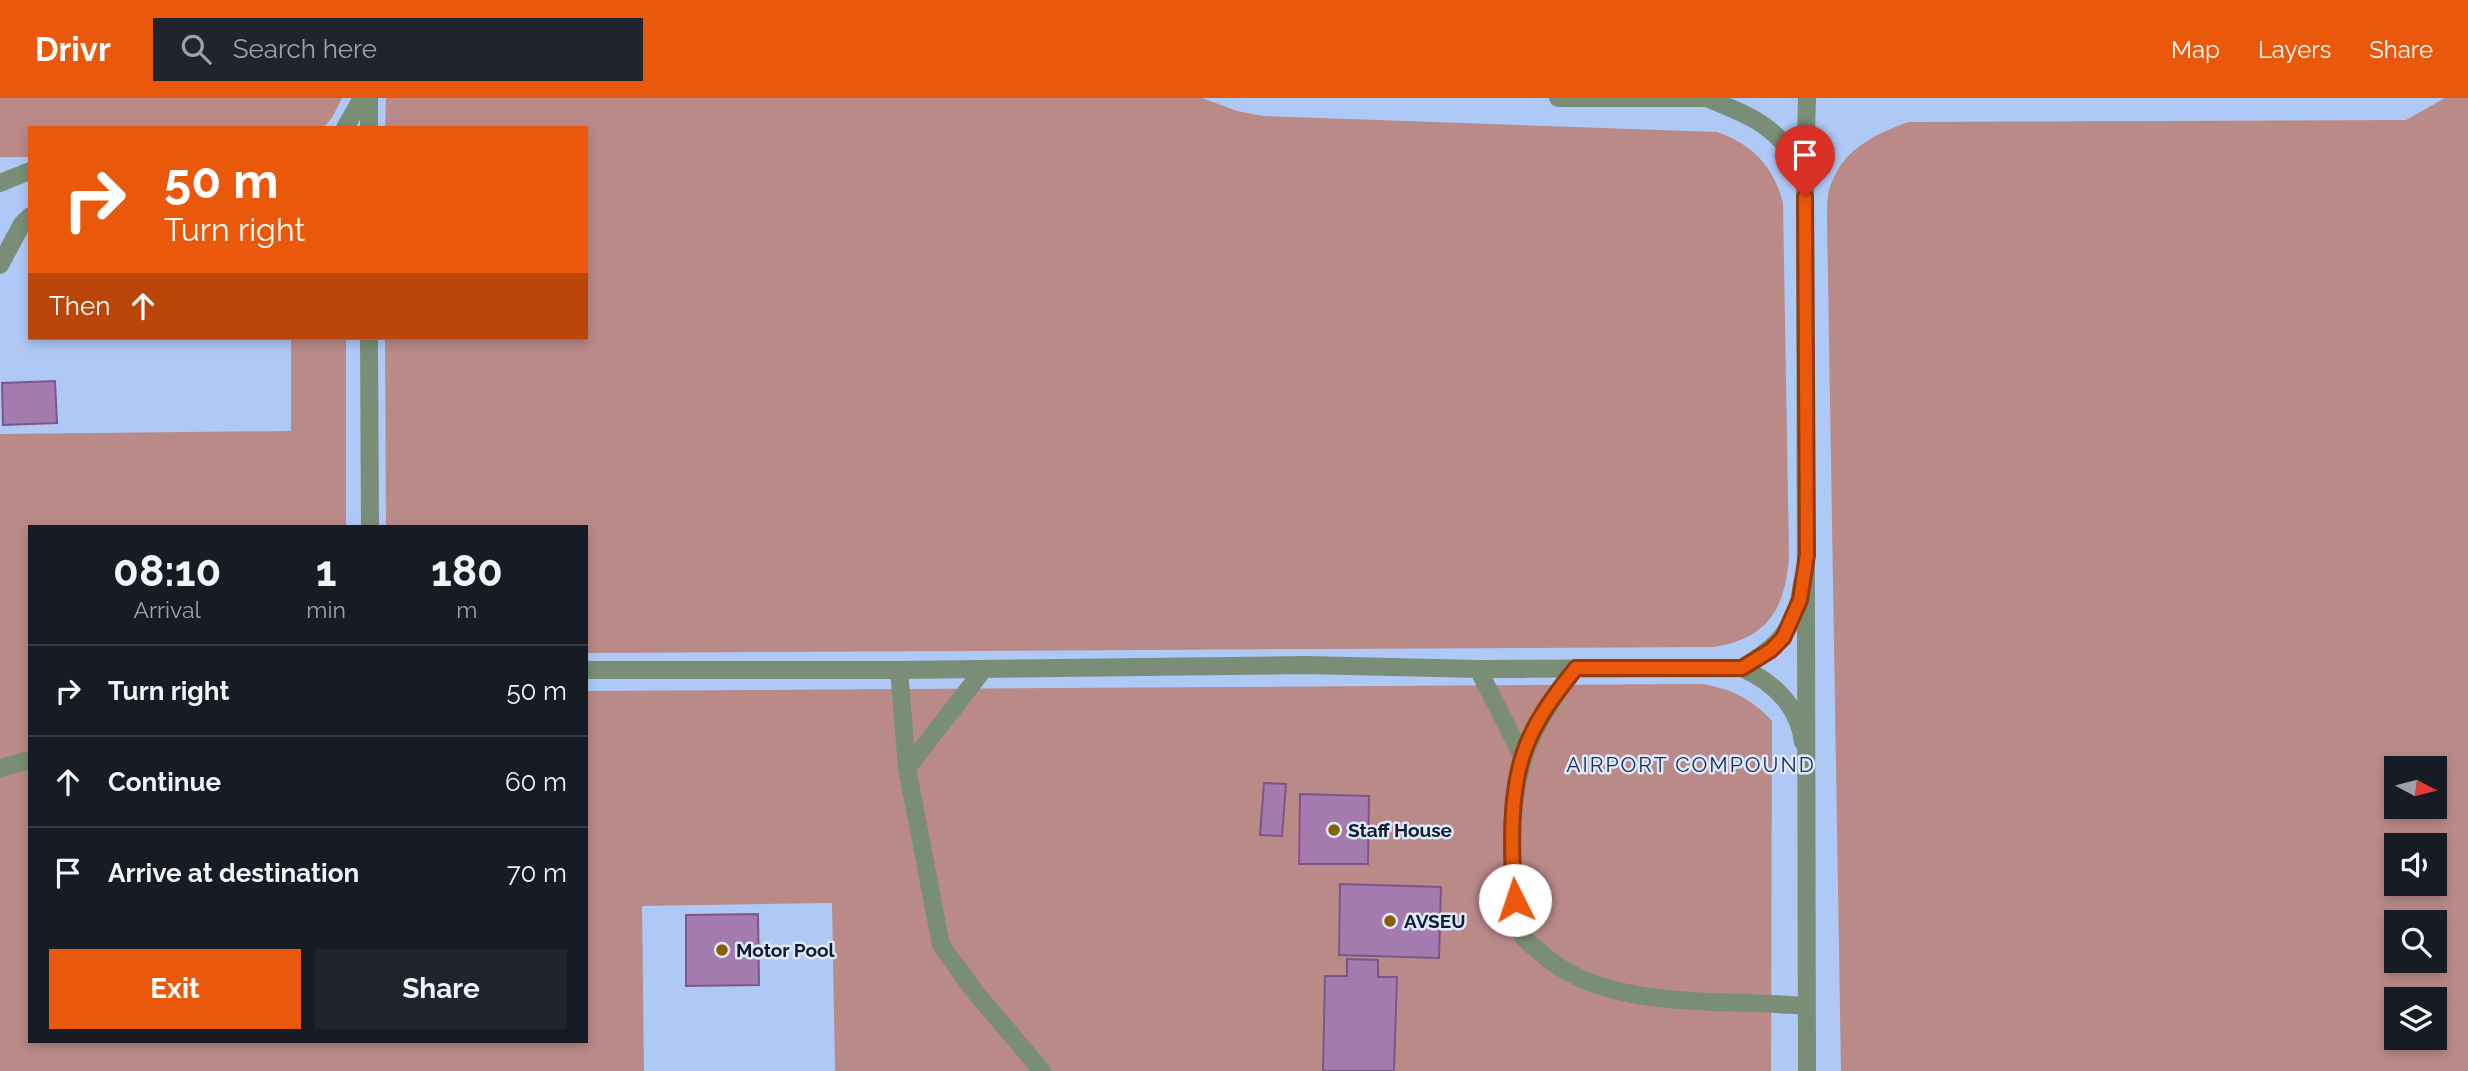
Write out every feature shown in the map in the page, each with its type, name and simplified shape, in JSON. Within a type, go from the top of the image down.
[{"type":"street","points":[[346,126],[362,98]]},
{"type":"street","points":[[369,98],[369,126]]},
{"type":"street","points":[[1558,98],[1710,98],[1758,120],[1772,130],[1805,169]]},
{"type":"street","points":[[1807,98],[1807,1071]]},
{"type":"street","points":[[0,183],[28,172]]},
{"type":"street","points":[[0,265],[28,218]]},
{"type":"street","points":[[369,340],[370,525]]},
{"type":"street","points":[[1742,668],[1771,650],[1783,638],[1800,600],[1807,555]]},
{"type":"street","points":[[588,670],[899,670],[1293,665],[1478,669],[1742,668],[1761,676],[1777,690],[1791,709],[1801,729],[1807,780]]},
{"type":"street","points":[[1576,668],[1553,696],[1522,756],[1513,812],[1512,840],[1517,916],[1524,938],[1568,974],[1614,990],[1686,1000],[1806,1006]]},
{"type":"street","points":[[907,768],[984,669]]},
{"type":"street","points":[[1478,669],[1522,756]]},
{"type":"street","points":[[899,670],[907,768],[941,945],[983,1001],[1042,1071]]},
{"type":"street","points":[[0,768],[28,761]]},
{"type":"shaded area","points":[[0,98],[342,98],[325,126],[28,126],[28,157],[0,157]]},
{"type":"shaded area","points":[[386,98],[1202,98],[1237,111],[1263,116],[1717,132],[1741,143],[1760,158],[1774,178],[1783,203],[1789,557],[1783,592],[1778,606],[1760,628],[1733,643],[1714,647],[588,653],[588,525],[386,525],[385,340],[588,340],[588,126],[385,126]]},
{"type":"shaded area","points":[[2445,98],[2468,98],[2468,1071],[1841,1071],[1828,193],[1834,176],[1850,154],[1883,132],[1908,122],[2406,120]]},
{"type":"shaded area","points":[[291,340],[346,340],[346,525],[28,525],[28,1043],[588,1043],[588,691],[1702,684],[1741,696],[1772,721],[1771,1071],[835,1071],[832,903],[642,906],[644,1071],[0,1071],[0,434],[291,431]]},
{"type":"building","points":[[55,381],[57,423],[3,425],[2,383]]},
{"type":"building","points":[[1264,783],[1286,784],[1282,836],[1260,835]]},
{"type":"building","name":"Staff House","points":[[1300,794],[1369,796],[1368,864],[1299,864]]},
{"type":"building","name":"AVSEU","points":[[1340,884],[1441,887],[1439,958],[1339,955]]},
{"type":"building","name":"Motor Pool","points":[[758,914],[759,985],[686,986],[686,915]]},
{"type":"building","points":[[1347,959],[1378,960],[1378,977],[1397,977],[1394,1071],[1323,1071],[1325,976],[1347,976]]},
{"type":"place","name":"Staff House","points":[[1334,830]]},
{"type":"place","name":"AVSEU","points":[[1390,921]]},
{"type":"place","name":"Motor Pool","points":[[722,950]]},
{"type":"district","name":"AIRPORT COMPOUND","points":[[1691,764]]},
{"type":"route","points":[[1515,900],[1512,867],[1513,812],[1522,756],[1553,696],[1576,668],[1742,668],[1771,650],[1783,638],[1792,621],[1800,600],[1807,555],[1805,197]]}]
